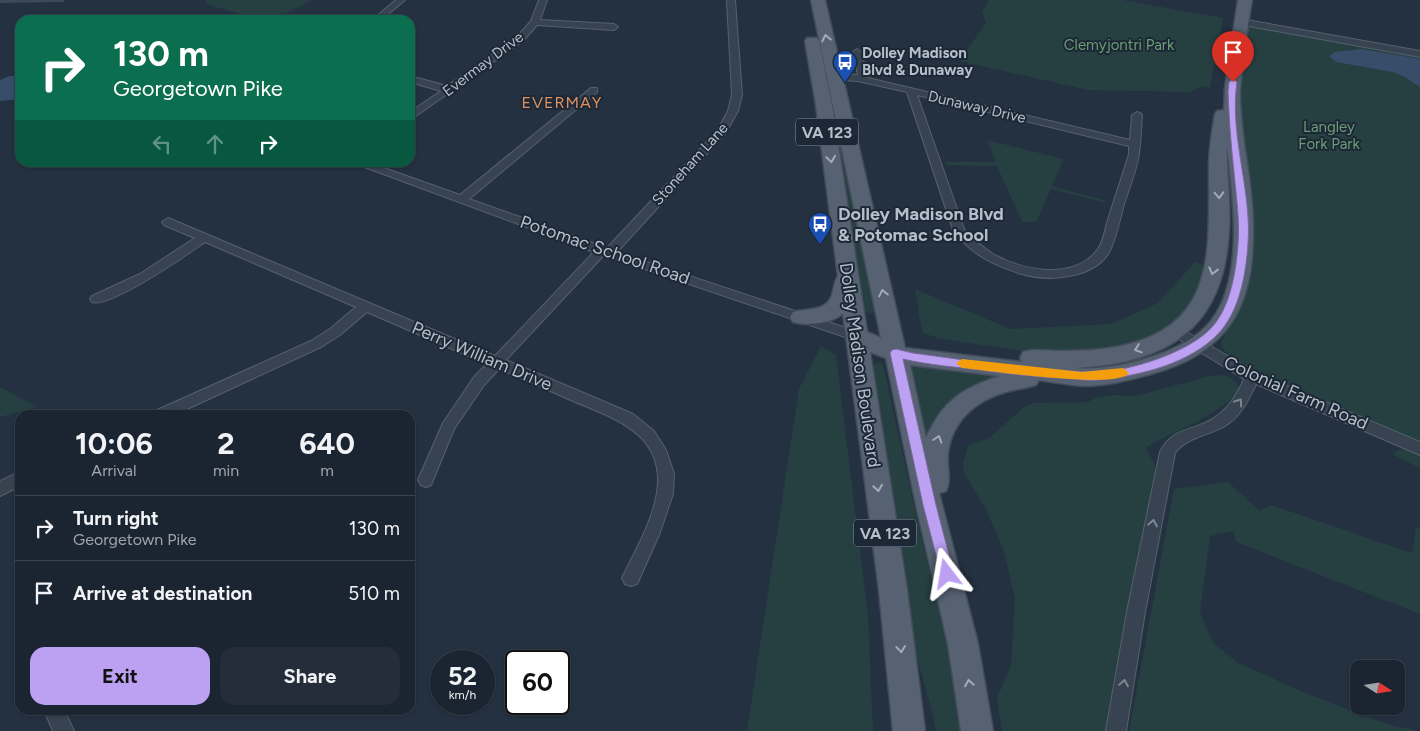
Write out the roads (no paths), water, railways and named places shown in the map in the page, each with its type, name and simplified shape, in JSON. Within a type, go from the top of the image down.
[{"type":"main road","name":"Dolley Madison Boulevard","points":[[818,0],[847,272],[893,590],[909,731]]},
{"type":"main road","points":[[951,591],[934,461],[936,444],[944,423],[954,411],[966,400],[999,384],[1028,379],[1116,374],[1146,367],[1178,356],[1212,334],[1226,314],[1235,290],[1242,254],[1244,230],[1243,206],[1234,137],[1232,92],[1245,0]]},
{"type":"main road","name":"Dolley Madison Boulevard","points":[[809,26],[827,76],[894,347],[929,505],[963,644],[977,731]]},
{"type":"main road","points":[[856,336],[894,347],[1037,358],[1079,359],[1128,352],[1159,341],[1176,331],[1189,319],[1203,300],[1215,264],[1220,230],[1219,144],[1223,112],[1232,92]]},
{"type":"main road","points":[[800,317],[825,314],[837,308],[841,301],[847,272]]},
{"type":"main road","points":[[894,347],[913,358],[1082,377]]},
{"type":"street","points":[[382,15],[402,0]]},
{"type":"street","name":"Evermay Drive","points":[[415,114],[510,48],[535,22],[543,0]]},
{"type":"street","name":"Stoneham Lane","points":[[426,480],[448,427],[462,403],[495,362],[721,132],[728,122],[734,111],[737,95],[731,0]]},
{"type":"street","points":[[535,22],[614,27]]},
{"type":"street","points":[[1241,22],[1420,54]]},
{"type":"street","points":[[857,52],[864,79]]},
{"type":"street","name":"Dunaway Drive","points":[[827,76],[864,79],[1135,144]]},
{"type":"street","points":[[415,80],[449,90]]},
{"type":"street","points":[[461,200],[594,90]]},
{"type":"street","points":[[911,91],[959,230],[968,242],[982,254],[1006,266],[1038,273],[1065,272],[1088,265],[1101,255],[1108,242],[1132,162],[1137,115]]},
{"type":"street","name":"Potomac School Road","points":[[370,167],[605,251],[856,336]]},
{"type":"street","name":"Perry William Drive","points":[[168,222],[628,418],[641,427],[660,451],[667,479],[666,495],[630,578]]},
{"type":"street","points":[[96,299],[144,277],[204,237]]},
{"type":"street","points":[[171,410],[297,354],[335,332],[366,306]]},
{"type":"street","name":"Colonial Farm Road","points":[[1176,331],[1252,377],[1420,449]]},
{"type":"street","points":[[1116,731],[1136,612],[1168,452],[1175,441],[1218,422],[1231,412],[1241,401],[1252,377]]},
{"type":"street","points":[[0,489],[15,481]]},
{"type":"street","points":[[56,715],[64,731]]},
{"type":"water","points":[[1362,49],[1420,59],[1420,87],[1393,72],[1336,62],[1329,56],[1335,52]]},
{"type":"water","points":[[15,76],[15,100],[0,101],[0,80]]},
{"type":"place","name":"Dolley Madison Blvd & Dunaway","points":[[845,83]]},
{"type":"place","name":"Dolley Madison Blvd & Potomac School","points":[[820,245]]},
{"type":"district","name":"EVERMAY","points":[[562,102]]},
{"type":"park label","name":"Clemyjontri Park","points":[[1119,45]]},
{"type":"park label","name":"Langley Fork Park","points":[[1329,136]]}]
